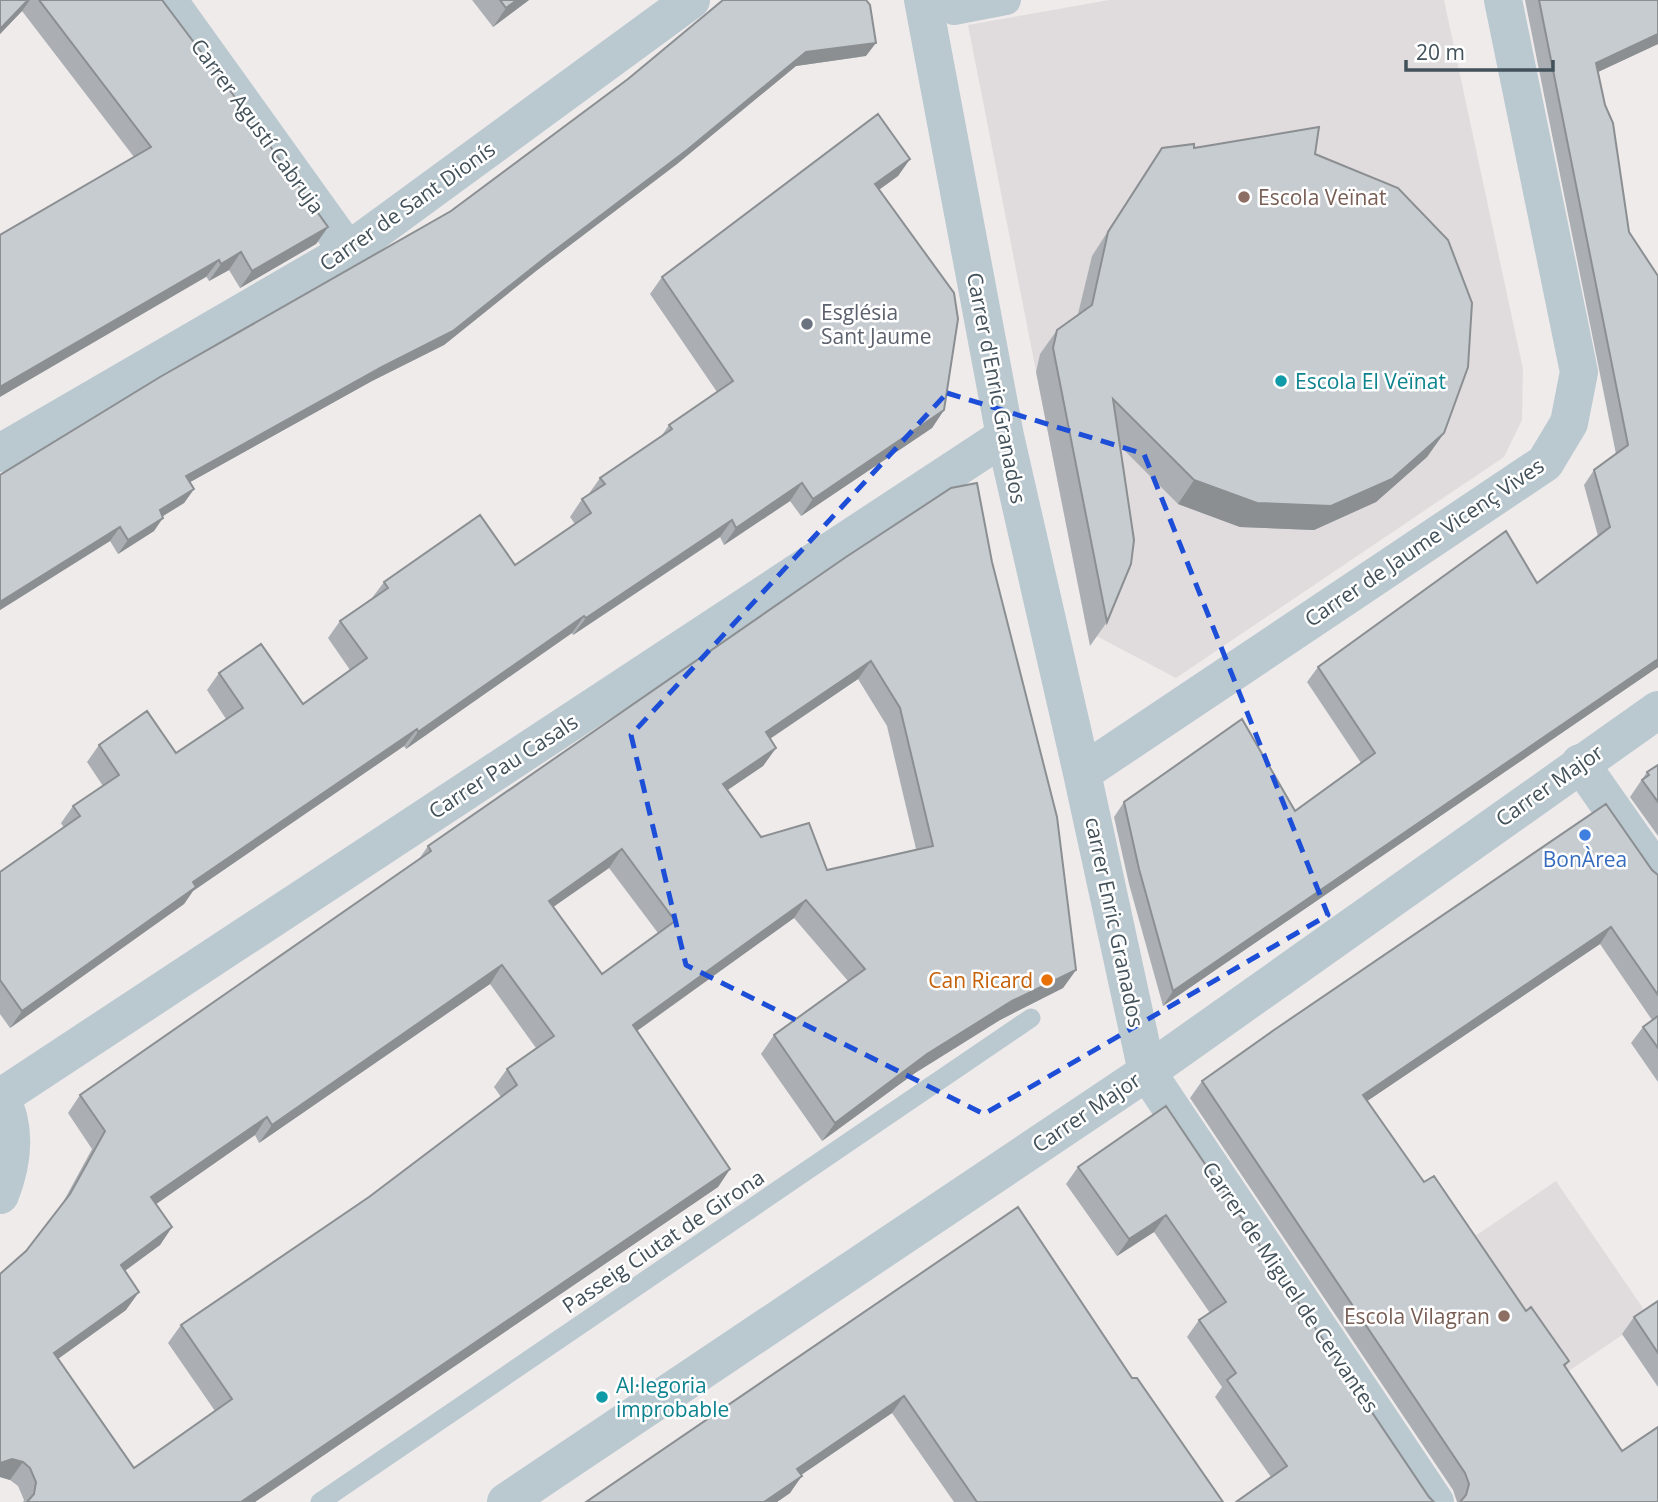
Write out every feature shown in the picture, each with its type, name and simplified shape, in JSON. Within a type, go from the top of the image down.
[{"type":"street","name":"Carrer Agustí Cabruja","points":[[168,0],[348,251]]},
{"type":"street","name":"Carrer de Sant Dionís","points":[[0,453],[348,251],[691,0]]},
{"type":"street","points":[[939,5],[1006,0]]},
{"type":"street","name":"Carrer de Jaume Vicenç Vives","points":[[1082,773],[1545,463],[1569,423],[1579,372],[1503,0]]},
{"type":"street","name":"Carrer d'Enric Granados","points":[[939,5],[1004,436],[1082,773]]},
{"type":"street","name":"Carrer Pau Casals","points":[[1,1096],[1004,436]]},
{"type":"street","name":"Carrer Major","points":[[506,1502],[1147,1072],[1658,710]]},
{"type":"street","points":[[1580,763],[1658,874]]},
{"type":"street","name":"carrer Enric Granados","points":[[1082,773],[1147,1072]]},
{"type":"street","name":"Carrer de Miguel de Cervantes","points":[[1147,1072],[1435,1502]]},
{"type":"street","points":[[0,1195],[9,1170],[12,1147],[10,1122],[1,1096]]},
{"type":"lane","name":"Passeig Ciutat de Girona","points":[[320,1502],[1031,1018]]},
{"type":"highlighted area","points":[[947,393],[1144,454],[1328,915],[984,1114],[686,965],[631,735]]},
{"type":"shaded area","name":"Escola Veïnat","points":[[1109,0],[1444,0],[1523,369],[1522,420],[1504,457],[1176,678],[1087,631],[968,25]]},
{"type":"shaded area","name":"Escola Vilagran","points":[[1556,1181],[1649,1317],[1451,1450],[1359,1315]]},
{"type":"building","points":[[0,0],[28,0],[0,29]]},
{"type":"building","points":[[39,0],[162,0],[328,227],[252,271],[241,252],[221,264],[219,260],[0,387],[0,235],[151,147]]},
{"type":"building","points":[[500,0],[517,0],[506,8]]},
{"type":"building","points":[[723,0],[866,0],[870,5],[876,43],[806,52],[687,150],[453,331],[382,367],[186,476],[194,489],[160,510],[163,518],[128,540],[120,527],[0,602],[0,475],[160,377],[451,211],[628,79]]},
{"type":"building","points":[[1539,0],[1658,0],[1658,34],[1596,63],[1605,105],[1613,123],[1629,232],[1658,276],[1658,659],[1173,991],[1139,869],[1124,802],[1242,719],[1295,811],[1375,753],[1318,667],[1506,531],[1537,583],[1610,527],[1594,470],[1628,445]]},
{"type":"building","points":[[878,114],[910,159],[875,184],[954,293],[958,319],[944,410],[813,499],[802,483],[736,528],[732,520],[586,618],[584,616],[418,732],[417,729],[193,882],[196,887],[22,1011],[0,980],[0,872],[80,816],[73,806],[119,775],[99,745],[147,711],[176,753],[243,708],[219,673],[261,644],[303,704],[367,658],[340,621],[388,588],[384,582],[480,515],[515,565],[591,513],[582,499],[605,484],[600,478],[672,429],[669,425],[733,381],[662,277]]},
{"type":"building","name":"Escola El Veïnat","points":[[1319,127],[1315,154],[1398,188],[1448,240],[1472,303],[1468,367],[1444,433],[1392,479],[1331,506],[1257,503],[1194,480],[1113,399],[1134,540],[1131,564],[1107,622],[1053,348],[1057,330],[1092,305],[1108,232],[1162,148],[1194,144],[1194,148]]},
{"type":"building","points":[[977,483],[992,562],[1057,817],[1076,970],[1012,1001],[927,1054],[835,1123],[774,1035],[865,969],[806,900],[633,1025],[730,1169],[241,1502],[27,1502],[34,1494],[36,1482],[30,1468],[23,1462],[12,1459],[0,1463],[0,1274],[26,1251],[70,1194],[105,1131],[80,1095],[431,851],[428,846],[846,557],[951,488]],"holes":[[[871,661],[900,708],[933,846],[827,870],[809,823],[761,837],[723,784],[776,748],[766,732]],[[622,849],[675,921],[602,974],[549,901]],[[502,965],[554,1036],[507,1069],[517,1085],[369,1197],[181,1325],[232,1399],[134,1468],[54,1353],[139,1292],[121,1265],[172,1227],[151,1197],[267,1117],[272,1125]]]},
{"type":"building","points":[[1658,765],[1658,802],[1642,780],[1649,775],[1647,772]]},
{"type":"building","points":[[1606,804],[1658,875],[1658,995],[1611,927],[1363,1095],[1424,1182],[1434,1176],[1526,1311],[1531,1307],[1569,1361],[1564,1365],[1622,1451],[1658,1427],[1658,1502],[1460,1502],[1466,1495],[1469,1484],[1465,1473],[1202,1081]]},
{"type":"building","points":[[1658,1016],[1658,1048],[1643,1027]]},
{"type":"building","points":[[1166,1106],[1434,1502],[1236,1502],[1287,1466],[1227,1380],[1236,1373],[1199,1320],[1226,1302],[1166,1215],[1129,1239],[1078,1167]]},
{"type":"building","points":[[1018,1207],[1132,1378],[1137,1378],[1223,1502],[977,1502],[904,1396],[797,1469],[802,1476],[764,1502],[586,1502]]},
{"type":"building","points":[[1658,1301],[1658,1353],[1634,1317]]},
{"type":"place","name":"Escola Veïnat","points":[[1244,197]]},
{"type":"place","name":"Església Sant Jaume","points":[[807,324]]},
{"type":"place","name":"Escola El Veïnat","points":[[1281,381]]},
{"type":"place","name":"BonÀrea","points":[[1585,835]]},
{"type":"place","name":"Can Ricard","points":[[1047,980]]},
{"type":"place","name":"Escola Vilagran","points":[[1504,1316]]},
{"type":"place","name":"Al·legoria improbable","points":[[602,1397]]}]
